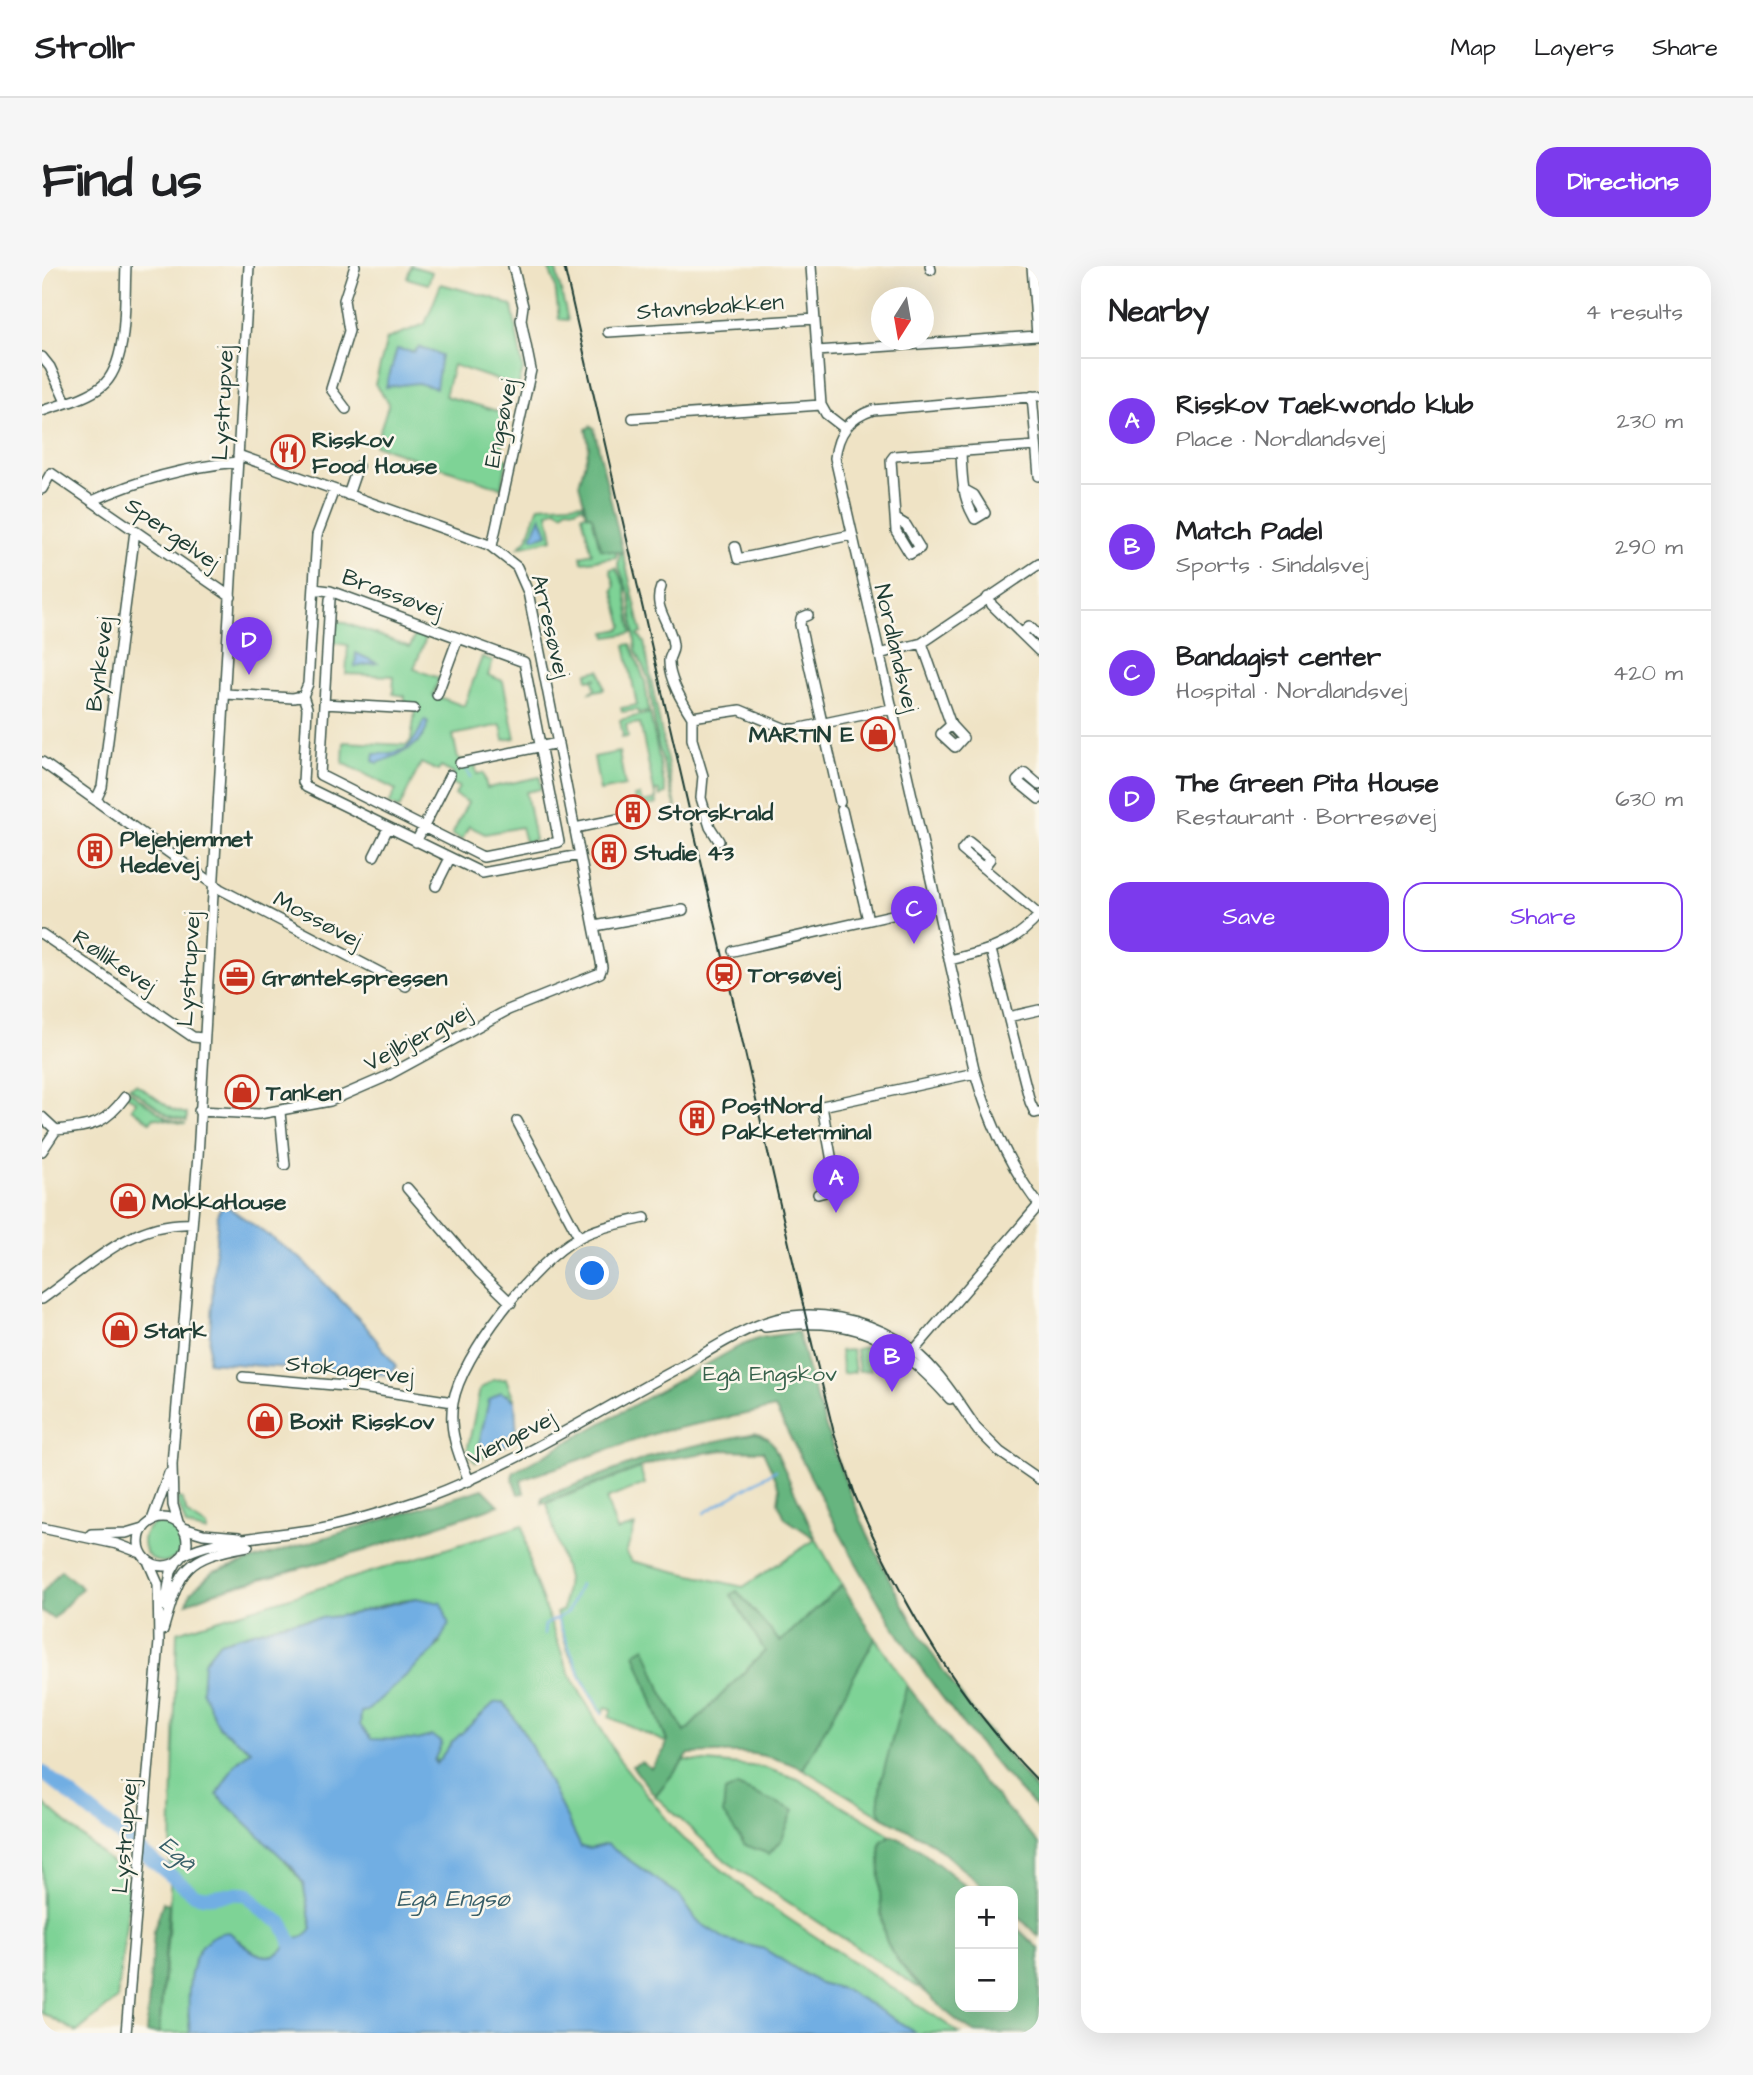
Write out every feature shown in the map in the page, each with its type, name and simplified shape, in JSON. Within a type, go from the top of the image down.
[{"type":"street","points":[[42,411],[101,386],[117,368],[126,266]]},
{"type":"street","name":"Lystrupvej","points":[[181,1525],[173,1505],[172,1464],[192,1224],[226,694],[249,266]]},
{"type":"street","points":[[346,409],[333,396],[331,389],[349,330],[344,300],[355,266]]},
{"type":"street","name":"Engsøvej","points":[[492,546],[531,370],[521,320],[523,306],[513,266]]},
{"type":"street","points":[[811,266],[821,405],[826,415],[844,428],[862,413],[884,407],[1036,396],[1039,476]]},
{"type":"street","points":[[817,351],[1037,336],[1032,266]]},
{"type":"street","name":"Stavnsbakken","points":[[608,332],[815,318]]},
{"type":"street","points":[[42,358],[50,366],[66,402]]},
{"type":"street","points":[[633,418],[821,405]]},
{"type":"street","name":"Nordlandsvej","points":[[844,428],[835,458],[975,1073],[985,1106],[1007,1157],[1039,1205]]},
{"type":"street","points":[[896,520],[891,460],[894,456],[1036,446]]},
{"type":"street","points":[[961,452],[963,489]]},
{"type":"street","points":[[92,501],[150,477],[238,458]]},
{"type":"street","name":"Arresøvej","points":[[238,458],[334,489],[492,546],[514,564],[525,582],[595,926]]},
{"type":"street","points":[[348,495],[358,466]]},
{"type":"street","name":"Spergelvej","points":[[42,489],[51,473],[231,597]]},
{"type":"street","name":"Brassøvej","points":[[334,489],[317,535],[308,686],[303,696],[307,708],[304,786],[388,828]]},
{"type":"street","name":"Bynkevej","points":[[96,800],[102,787],[135,531]]},
{"type":"street","points":[[735,547],[738,559],[851,535]]},
{"type":"street","points":[[878,654],[922,643],[1039,564]]},
{"type":"street","points":[[661,587],[657,598],[659,610],[667,620],[674,648],[669,661],[681,699],[692,717],[692,739],[703,776],[701,798],[710,827],[719,841]]},
{"type":"street","name":"Brassøvej","points":[[314,589],[330,591],[524,662],[541,747]]},
{"type":"street","points":[[988,597],[1039,651]]},
{"type":"street","name":"Brassøvej","points":[[330,599],[320,775],[423,827]]},
{"type":"street","points":[[808,615],[801,618],[800,624],[868,920]]},
{"type":"street","points":[[1022,634],[1029,626],[1039,636]]},
{"type":"street","name":"Brassøvej","points":[[437,695],[458,638]]},
{"type":"street","points":[[922,643],[950,725]]},
{"type":"street","points":[[310,647],[327,648]]},
{"type":"street","points":[[226,694],[293,698],[303,696]]},
{"type":"street","points":[[324,704],[414,709]]},
{"type":"street","points":[[692,717],[740,710],[786,729],[891,709]]},
{"type":"street","points":[[305,743],[322,744]]},
{"type":"street","points":[[460,763],[558,743]]},
{"type":"street","points":[[423,827],[483,857],[559,842],[541,747]]},
{"type":"street","name":"Mossøvej","points":[[42,762],[213,884],[406,986]]},
{"type":"street","points":[[1039,785],[1025,773],[1017,781],[1039,800]]},
{"type":"street","points":[[416,842],[450,775]]},
{"type":"street","points":[[826,791],[837,788]]},
{"type":"street","points":[[575,828],[633,816],[634,823]]},
{"type":"street","points":[[846,827],[858,825]]},
{"type":"street","points":[[374,856],[388,828],[485,873],[580,855]]},
{"type":"street","points":[[521,849],[524,866]]},
{"type":"street","points":[[436,886],[450,858]]},
{"type":"street","points":[[948,960],[991,950],[1017,937],[1039,915],[983,868]]},
{"type":"street","points":[[733,951],[936,905]]},
{"type":"street","points":[[595,926],[683,910]]},
{"type":"street","name":"Vejlbjergvej","points":[[199,1111],[279,1112],[312,1107],[353,1092],[508,1010],[600,973],[602,963],[595,926]]},
{"type":"street","name":"Røllikevej","points":[[42,934],[192,1037],[203,1038]]},
{"type":"street","points":[[991,950],[1034,1101],[1035,1113],[1039,1112]]},
{"type":"street","points":[[1008,1017],[1039,1010]]},
{"type":"street","points":[[818,1194],[837,1189],[822,1106],[975,1073]]},
{"type":"street","points":[[42,1151],[57,1130],[100,1123],[108,1118],[125,1097]]},
{"type":"street","points":[[279,1112],[285,1165]]},
{"type":"street","points":[[42,1116],[57,1130]]},
{"type":"street","points":[[517,1121],[579,1237]]},
{"type":"street","points":[[407,1188],[480,1273],[511,1303]]},
{"type":"street","points":[[911,1354],[1039,1205]]},
{"type":"street","points":[[469,1481],[454,1441],[453,1402],[465,1369],[541,1265],[579,1237],[645,1218]]},
{"type":"street","points":[[42,1299],[140,1231],[166,1225],[192,1224]]},
{"type":"street","name":"Viengevej","points":[[180,1559],[205,1546],[317,1529],[412,1502],[469,1481],[753,1329],[801,1322],[833,1324],[866,1333],[911,1354],[941,1378],[978,1431],[1000,1452],[1039,1479]]},
{"type":"street","name":"Stokagervej","points":[[243,1377],[356,1387],[453,1402]]},
{"type":"street","name":"Lystrupvej","points":[[152,1520],[161,1503],[172,1464]]},
{"type":"street","points":[[42,1528],[76,1534],[145,1557],[161,1566],[180,1559],[187,1543],[181,1525],[165,1517],[152,1520],[144,1527],[127,1533],[76,1534]]},
{"type":"street","name":"Viengevej","points":[[181,1525],[216,1536],[269,1536]]},
{"type":"street","points":[[144,1527],[139,1540],[145,1557]]},
{"type":"street","points":[[162,1631],[177,1582],[200,1558],[317,1529]]},
{"type":"street","name":"Lystrupvej","points":[[126,2033],[159,1642],[158,1584],[145,1557]]},
{"type":"street","name":"Lystrupvej","points":[[159,1642],[167,1589],[180,1559]]},
{"type":"green space","points":[[411,266],[432,272],[428,284],[407,278]]},
{"type":"green space","points":[[548,266],[555,266],[568,320],[559,319],[555,285]]},
{"type":"green space","points":[[441,284],[512,306],[523,370],[518,387],[453,365],[445,396],[508,414],[501,455],[507,459],[502,488],[375,445],[389,403],[375,384],[387,339],[425,324]]},
{"type":"green space","points":[[591,426],[594,428],[623,553],[601,549],[579,484],[589,447],[586,429]]},
{"type":"green space","points":[[583,503],[585,509],[581,506],[576,509],[567,508],[563,513],[556,509],[548,513],[553,539],[519,547],[527,539],[539,506]]},
{"type":"green space","points":[[586,511],[592,516],[599,545],[617,552],[616,557],[582,562],[581,556],[592,553],[582,515],[586,514]]},
{"type":"green space","points":[[620,553],[623,553],[642,633],[638,635],[644,642],[676,808],[658,744],[648,678],[636,650],[630,596],[618,565]]},
{"type":"green space","points":[[616,568],[625,587],[632,633],[607,637],[606,632],[621,629],[623,625],[610,569]]},
{"type":"green space","points":[[337,620],[410,647],[416,633],[427,635],[414,669],[439,678],[433,695],[464,706],[482,657],[493,661],[488,675],[503,681],[515,738],[504,740],[501,725],[453,735],[458,759],[475,764],[477,774],[483,773],[487,788],[540,777],[541,789],[526,792],[535,840],[525,842],[521,827],[485,834],[469,826],[462,840],[452,835],[468,802],[455,795],[459,787],[450,783],[454,774],[441,767],[438,771],[421,763],[399,809],[389,804],[396,790],[343,763],[344,742],[407,745],[411,740],[416,706],[405,704],[405,696],[393,694],[394,676],[346,674],[348,645],[333,643]]},
{"type":"green space","points":[[631,644],[645,682],[649,711],[622,712],[621,708],[637,705],[625,645]]},
{"type":"green space","points":[[600,670],[604,689],[591,692],[595,688],[593,680],[597,678],[588,680],[587,673]]},
{"type":"green space","points":[[650,713],[666,794],[660,796],[659,791],[655,791],[657,804],[642,807],[641,803],[636,804],[634,796],[640,795],[642,803],[656,800],[640,723],[626,725],[628,737],[620,738],[623,736],[620,720]]},
{"type":"green space","points":[[619,752],[625,786],[600,791],[594,757]]},
{"type":"green space","points":[[136,1084],[173,1110],[187,1114],[187,1121],[169,1116],[129,1087]]},
{"type":"green space","points":[[128,1090],[168,1119],[186,1124],[154,1117],[150,1122],[131,1108],[136,1101],[122,1093]]},
{"type":"green space","name":"Egå Engskov","points":[[798,1332],[821,1412],[848,1489],[900,1600],[948,1678],[1039,1794],[1039,1811],[968,1731],[904,1643],[855,1561],[775,1408],[659,1432],[521,1480],[524,1493],[518,1494],[512,1477],[514,1472],[740,1346],[760,1338]]},
{"type":"green space","points":[[868,1347],[871,1370],[859,1371],[856,1349]]},
{"type":"green space","points":[[852,1350],[855,1372],[843,1374],[840,1351]]},
{"type":"green space","points":[[506,1379],[515,1401],[507,1394],[489,1401],[478,1448],[488,1455],[476,1462],[467,1452],[480,1389],[493,1380]]},
{"type":"green space","points":[[755,1433],[768,1438],[773,1444],[816,1539],[785,1518],[778,1502],[780,1488],[763,1451],[723,1450],[661,1460],[542,1504],[543,1497],[660,1453]]},
{"type":"green space","points":[[640,1468],[645,1484],[606,1499],[617,1531],[635,1526],[626,1553],[631,1561],[743,1587],[816,1539],[842,1585],[780,1642],[737,1591],[732,1594],[765,1651],[684,1733],[662,1692],[645,1648],[635,1653],[667,1743],[609,1717],[612,1709],[606,1707],[603,1712],[599,1710],[568,1651],[556,1613],[563,1610],[567,1578],[547,1503]]},
{"type":"green space","points":[[483,1489],[499,1505],[363,1551],[221,1590],[187,1603],[190,1593],[213,1572]]},
{"type":"green space","points":[[176,1497],[182,1499],[188,1515],[207,1527],[207,1532],[186,1526]]},
{"type":"green space","points":[[163,1522],[171,1523],[177,1528],[182,1534],[182,1550],[177,1556],[171,1561],[163,1562],[155,1561],[149,1556],[144,1550],[143,1542],[144,1534],[149,1528],[155,1523]]},
{"type":"green space","points":[[523,1525],[530,1567],[569,1673],[618,1758],[679,1835],[753,1895],[960,2033],[917,2033],[846,1990],[819,1983],[764,1949],[727,1941],[697,1921],[679,1895],[606,1844],[590,1849],[581,1847],[526,1736],[504,1702],[453,1741],[436,1764],[432,1736],[417,1740],[371,1740],[360,1725],[361,1712],[440,1644],[433,1604],[416,1598],[347,1615],[287,1622],[220,1642],[204,1662],[219,1727],[251,1750],[235,1764],[274,1847],[303,1883],[312,1929],[270,1956],[251,1950],[229,1932],[188,2015],[190,2033],[159,2033],[169,1924],[177,1632]]},
{"type":"green space","points":[[61,1570],[82,1588],[53,1619],[42,1611],[42,1593]]},
{"type":"green space","points":[[842,1585],[875,1638],[803,1769],[773,1758],[747,1753],[689,1754],[655,1796],[632,1766],[641,1762],[651,1768],[665,1749],[667,1741],[635,1653],[645,1647],[662,1692],[685,1732],[765,1651],[731,1595],[737,1591],[780,1642]]},
{"type":"green space","points":[[875,1638],[907,1685],[881,1781],[883,1817],[803,1769]]},
{"type":"green space","points":[[907,1685],[970,1768],[1039,1844],[1039,1937],[1018,1916],[1018,1886],[982,1886],[931,1842],[883,1817],[878,1808],[881,1781]]},
{"type":"green space","points":[[684,1760],[762,1767],[798,1779],[891,1835],[881,1842],[880,1891],[884,1931],[886,1940],[903,1968],[925,1992],[727,1862],[655,1796]]},
{"type":"green space","points":[[737,1786],[794,1810],[782,1839],[769,1854],[745,1845],[723,1814],[725,1792]]},
{"type":"green space","points":[[42,1802],[126,1875],[129,1900],[117,1999],[77,2032],[42,2013]]},
{"type":"green space","points":[[891,1835],[915,1846],[966,1886],[955,1886],[955,2012],[1018,2012],[1018,1929],[1039,1949],[1039,2033],[974,2032],[938,2004],[911,1977],[886,1939],[881,1904],[881,1842]]},
{"type":"green space","points":[[163,1902],[169,1905],[159,2033],[146,2033],[154,1931]]},
{"type":"water","points":[[419,347],[441,355],[436,388],[417,383],[386,387],[397,349],[414,352]]},
{"type":"water","points":[[541,516],[548,534],[535,538],[532,536]]},
{"type":"water","points":[[356,653],[377,663],[355,667]]},
{"type":"water","points":[[425,720],[428,723],[426,731],[416,744],[378,763],[373,761],[374,754],[407,748]]},
{"type":"water","points":[[224,1204],[300,1258],[364,1324],[396,1366],[389,1375],[208,1362],[218,1212]]},
{"type":"water","points":[[501,1392],[515,1401],[517,1439],[488,1455],[478,1448],[489,1400]]},
{"type":"water","name":"Egå Engsø","points":[[416,1598],[442,1603],[449,1625],[434,1650],[367,1711],[361,1712],[360,1725],[371,1739],[417,1740],[432,1736],[442,1742],[434,1761],[436,1764],[453,1741],[494,1703],[504,1702],[526,1736],[581,1847],[590,1849],[606,1844],[679,1895],[697,1921],[727,1940],[764,1949],[819,1983],[846,1990],[917,2033],[190,2033],[189,1987],[196,1956],[204,1944],[214,1936],[229,1932],[251,1950],[270,1956],[304,1936],[312,1928],[303,1883],[292,1867],[217,1795],[235,1764],[251,1750],[219,1727],[202,1691],[204,1662],[220,1642],[287,1622],[347,1615]]},
{"type":"waterway","points":[[466,770],[470,777]]},
{"type":"waterway","points":[[704,1513],[776,1470]]},
{"type":"waterway","points":[[544,1634],[545,1625],[568,1612],[580,1585]]},
{"type":"waterway","points":[[557,1618],[581,1677],[602,1713]]},
{"type":"waterway","name":"Egå","points":[[42,1772],[194,1894],[248,1895],[263,1911],[282,1923],[291,1942]]},
{"type":"tram line","points":[[564,266],[813,1348],[834,1433],[855,1494]]},
{"type":"tram line","points":[[851,1486],[888,1566],[931,1643],[981,1716],[1039,1782]]},
{"type":"place","name":"Risskov Food House","points":[[288,452]]},
{"type":"place","name":"The Green Pita House","points":[[249,675]]},
{"type":"place","name":"MARTIN E","points":[[878,734]]},
{"type":"place","name":"Storskrald","points":[[633,812]]},
{"type":"place","name":"Plejehjemmet Hedevej","points":[[95,851]]},
{"type":"place","name":"Studie 43","points":[[609,852]]},
{"type":"place","name":"Bandagist center","points":[[914,944]]},
{"type":"place","name":"Torsøvej","points":[[724,974]]},
{"type":"place","name":"Grøntekspressen","points":[[237,977]]},
{"type":"place","name":"Tanken","points":[[242,1092]]},
{"type":"place","name":"PostNord Pakketerminal","points":[[697,1118]]},
{"type":"place","name":"MokkaHouse","points":[[128,1201]]},
{"type":"place","name":"Risskov Taekwondo klub","points":[[836,1213]]},
{"type":"place","name":"Stark","points":[[120,1330]]},
{"type":"place","name":"Match Padel","points":[[892,1392]]},
{"type":"place","name":"Boxit Risskov","points":[[265,1421]]}]
